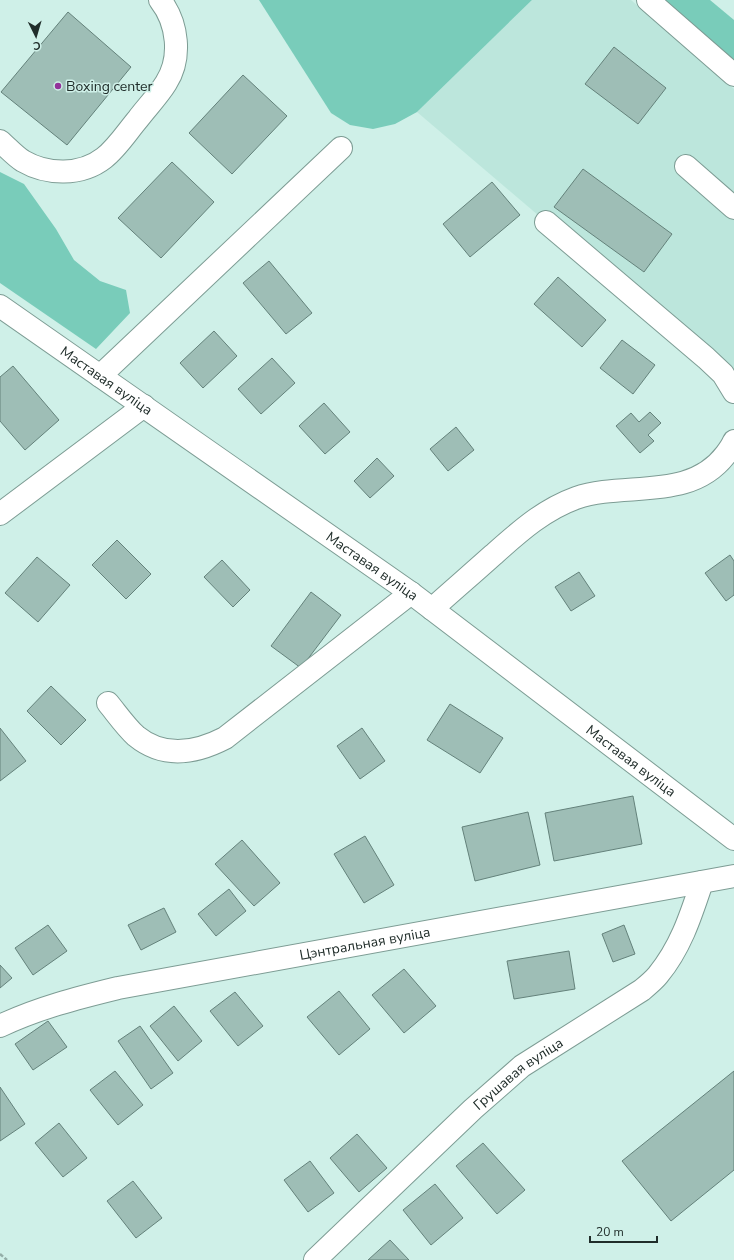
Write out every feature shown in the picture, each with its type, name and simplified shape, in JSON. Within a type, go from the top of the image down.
[{"type":"street","points":[[0,141],[22,160],[36,168],[52,171],[71,171],[104,159],[118,145],[166,83],[173,70],[176,57],[176,44],[170,17],[160,0]]},
{"type":"street","points":[[648,0],[734,75]]},
{"type":"street","points":[[100,376],[342,148]]},
{"type":"street","points":[[686,166],[734,208]]},
{"type":"street","points":[[546,222],[706,358],[723,374],[734,392]]},
{"type":"street","name":"Маставая вуліца","points":[[0,306],[432,609],[734,839]]},
{"type":"street","points":[[0,514],[144,406]]},
{"type":"street","points":[[432,609],[531,522],[551,509],[576,498],[601,492],[666,486],[686,482],[704,475],[720,461],[734,441]]},
{"type":"street","points":[[108,704],[136,735],[151,745],[170,751],[191,751],[210,746],[226,738],[411,594]]},
{"type":"street","name":"Цэнтральная вуліца","points":[[0,1026],[50,1005],[118,988],[734,876]]},
{"type":"street","name":"Грушавая вуліца","points":[[315,1260],[473,1109],[522,1066],[642,990],[658,976],[681,940],[690,919],[702,882]]},
{"type":"path","points":[[0,1254],[7,1260]]},
{"type":"shaded area","points":[[532,0],[631,0],[734,89],[734,379],[706,358],[417,112]]},
{"type":"green space","points":[[259,0],[532,0],[417,112],[395,124],[373,129],[350,125],[331,113]]},
{"type":"green space","points":[[657,0],[710,0],[734,20],[734,66]]},
{"type":"green space","points":[[0,172],[24,184],[56,229],[74,260],[100,281],[126,290],[130,313],[96,349],[0,283]]},
{"type":"building","points":[[68,12],[131,67],[67,145],[1,92]]},
{"type":"building","points":[[614,47],[666,88],[638,124],[585,84]]},
{"type":"building","points":[[243,75],[287,116],[232,174],[189,133]]},
{"type":"building","points":[[172,162],[214,202],[161,258],[118,218]]},
{"type":"building","points":[[583,169],[672,234],[644,272],[554,207]]},
{"type":"building","points":[[492,182],[520,215],[470,257],[443,224]]},
{"type":"building","points":[[269,261],[312,313],[286,334],[243,283]]},
{"type":"building","points":[[558,277],[606,320],[582,347],[534,304]]},
{"type":"building","points":[[214,331],[237,356],[203,388],[180,363]]},
{"type":"building","points":[[622,340],[655,365],[633,394],[600,368]]},
{"type":"building","points":[[272,358],[295,383],[261,414],[238,389]]},
{"type":"building","points":[[13,366],[59,420],[25,450],[0,421],[0,377]]},
{"type":"building","points":[[324,403],[350,432],[325,454],[299,426]]},
{"type":"building","points":[[650,412],[661,423],[648,435],[654,441],[640,453],[616,426],[631,413],[639,422]]},
{"type":"building","points":[[456,427],[474,450],[448,471],[430,449]]},
{"type":"building","points":[[377,458],[394,476],[370,498],[354,481]]},
{"type":"building","points":[[117,540],[151,574],[126,599],[92,565]]},
{"type":"building","points":[[730,555],[734,561],[734,595],[726,601],[705,573]]},
{"type":"building","points":[[37,557],[70,585],[38,622],[5,593]]},
{"type":"building","points":[[222,560],[250,590],[233,607],[204,577]]},
{"type":"building","points":[[579,572],[595,596],[571,611],[555,587]]},
{"type":"building","points":[[311,592],[341,615],[301,668],[271,646]]},
{"type":"building","points":[[51,686],[86,720],[61,745],[27,711]]},
{"type":"building","points":[[450,704],[503,738],[480,773],[427,740]]},
{"type":"building","points":[[0,728],[26,761],[0,781]]},
{"type":"building","points":[[362,728],[385,761],[360,779],[337,746]]},
{"type":"building","points":[[633,796],[642,844],[554,861],[545,813]]},
{"type":"building","points":[[528,812],[540,865],[475,881],[462,827]]},
{"type":"building","points":[[365,836],[394,885],[364,903],[334,854]]},
{"type":"building","points":[[242,840],[280,883],[254,906],[215,864]]},
{"type":"building","points":[[229,889],[246,911],[216,936],[198,914]]},
{"type":"building","points":[[164,908],[176,932],[141,950],[128,925]]},
{"type":"building","points":[[48,925],[67,951],[33,975],[15,948]]},
{"type":"building","points":[[624,925],[635,954],[613,962],[602,934]]},
{"type":"building","points":[[569,951],[575,989],[514,999],[507,961]]},
{"type":"building","points":[[0,965],[12,978],[0,988]]},
{"type":"building","points":[[404,969],[436,1006],[404,1033],[372,995]]},
{"type":"building","points":[[339,991],[370,1029],[339,1055],[307,1017]]},
{"type":"building","points":[[235,992],[263,1026],[238,1046],[210,1011]]},
{"type":"building","points":[[174,1006],[202,1041],[178,1061],[150,1026]]},
{"type":"building","points":[[48,1021],[67,1047],[33,1070],[15,1044]]},
{"type":"building","points":[[140,1026],[173,1073],[151,1089],[118,1041]]},
{"type":"building","points":[[115,1071],[143,1105],[118,1125],[90,1090]]},
{"type":"building","points":[[734,1071],[734,1170],[671,1221],[622,1161]]},
{"type":"building","points":[[0,1087],[25,1124],[0,1141]]},
{"type":"building","points":[[59,1123],[87,1158],[63,1177],[35,1143]]},
{"type":"building","points":[[357,1134],[387,1168],[359,1192],[330,1158]]},
{"type":"building","points":[[483,1143],[525,1190],[497,1214],[456,1166]]},
{"type":"building","points":[[310,1161],[334,1193],[308,1212],[284,1180]]},
{"type":"building","points":[[133,1181],[162,1218],[136,1238],[107,1201]]},
{"type":"building","points":[[435,1184],[463,1218],[431,1245],[403,1210]]},
{"type":"building","points":[[390,1240],[409,1260],[368,1260]]},
{"type":"place","name":"Boxing center","points":[[58,86]]}]
